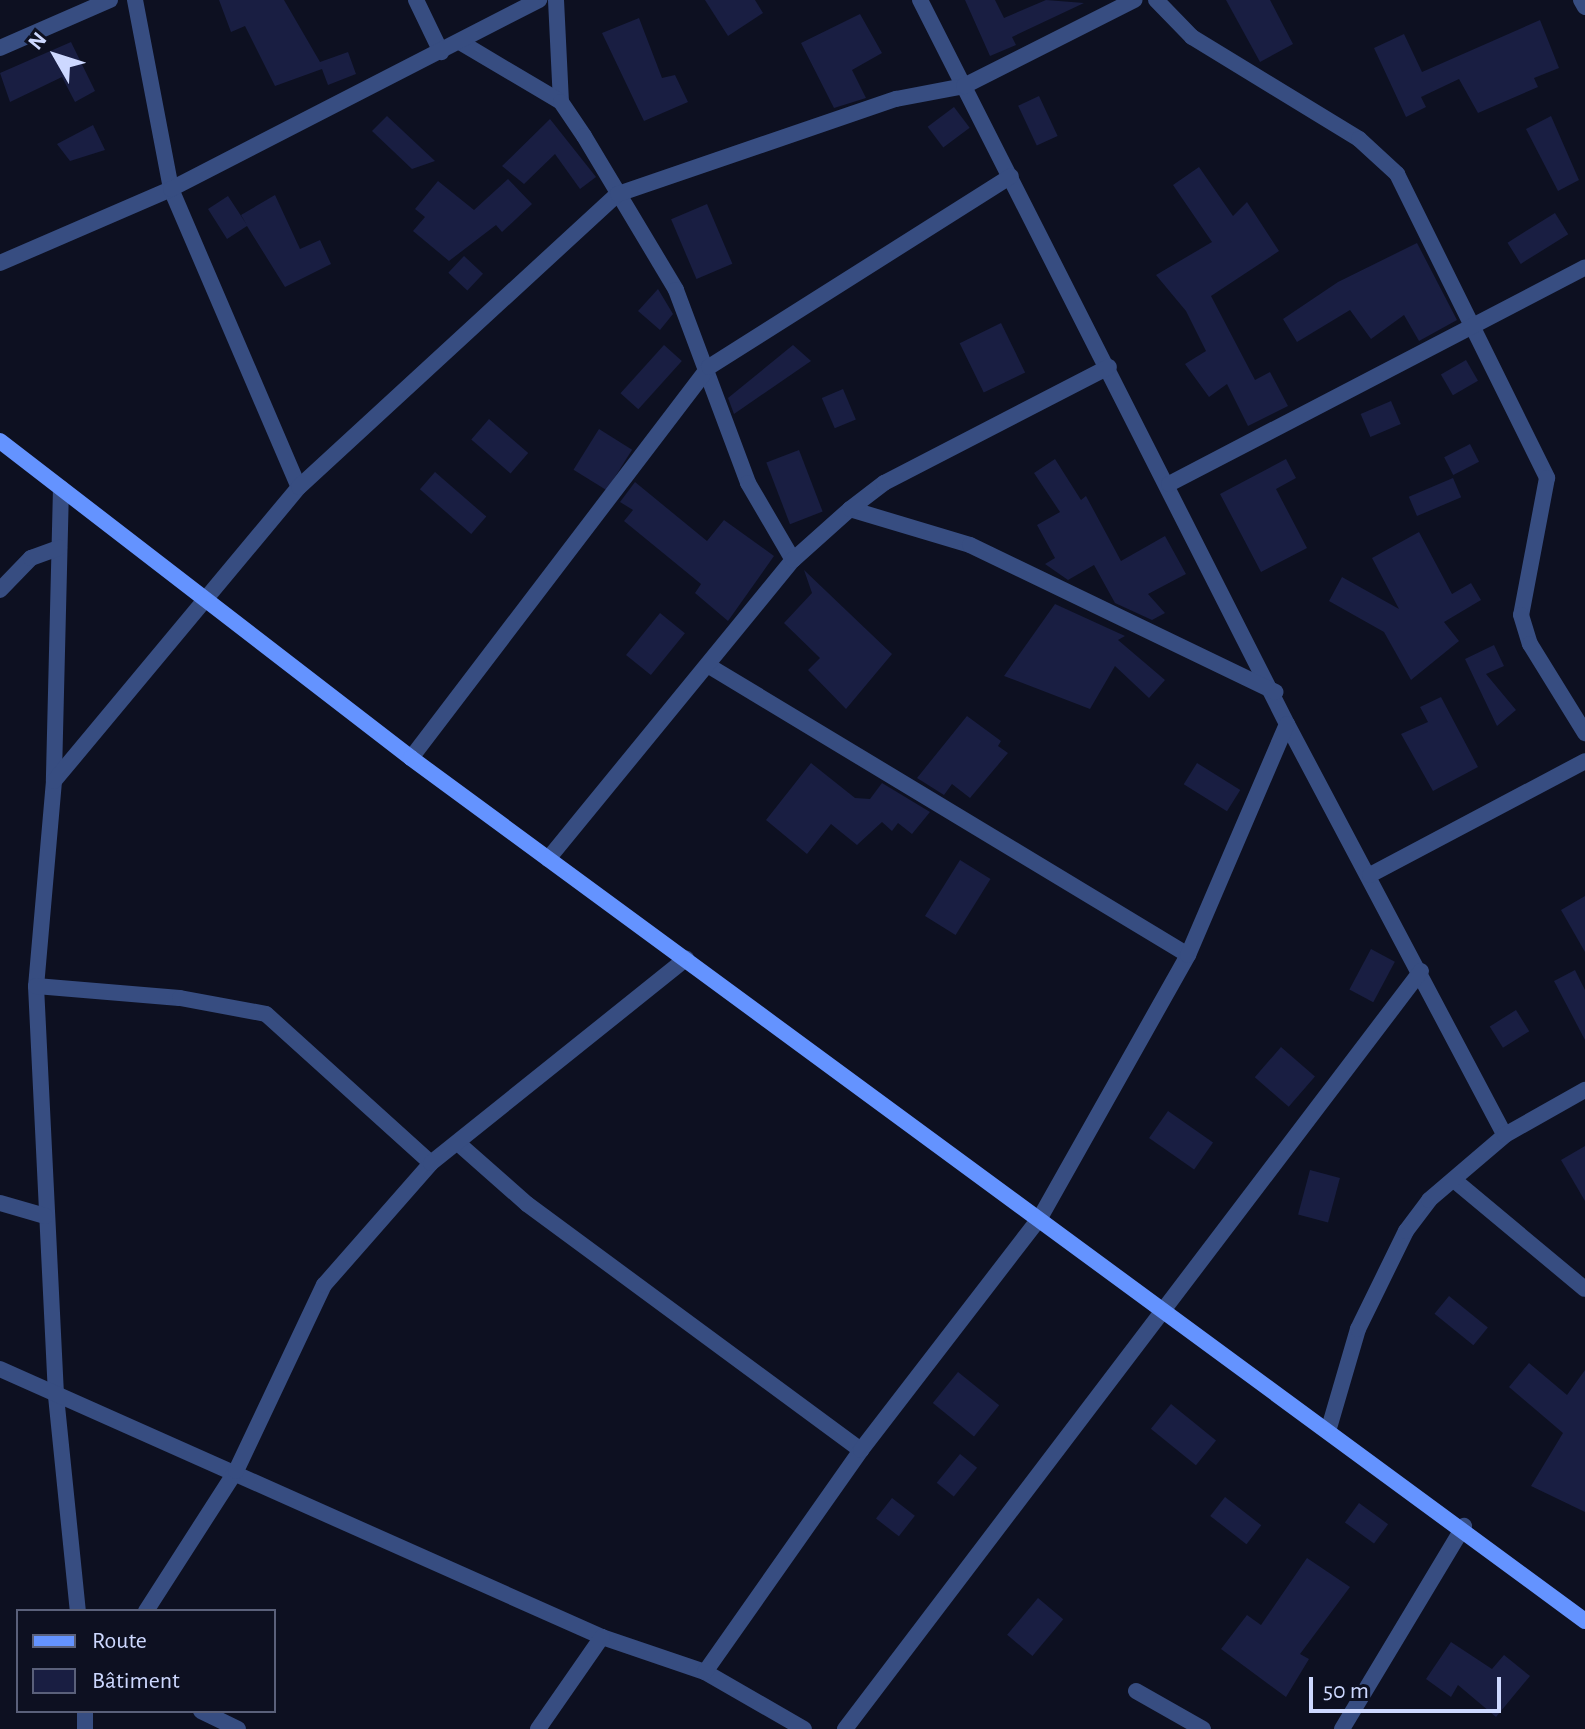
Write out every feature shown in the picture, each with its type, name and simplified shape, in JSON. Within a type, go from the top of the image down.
[{"type":"street","points":[[0,48],[110,0]]},
{"type":"street","points":[[135,0],[171,189],[299,487]]},
{"type":"street","points":[[416,0],[441,52]]},
{"type":"street","points":[[0,263],[171,189],[539,0]]},
{"type":"street","points":[[556,0],[561,102]]},
{"type":"street","points":[[920,0],[1275,692],[1287,724],[1421,971],[1505,1135]]},
{"type":"street","points":[[54,781],[299,487],[618,194],[896,99],[964,86],[1134,0]]},
{"type":"street","points":[[1156,0],[1192,37],[1381,154],[1473,325],[1547,478],[1521,615],[1530,644],[1585,733]]},
{"type":"street","points":[[1581,0],[1585,7]]},
{"type":"street","points":[[460,42],[561,102],[676,290],[709,367],[748,483],[793,560]]},
{"type":"street","points":[[411,758],[709,367],[1011,176]]},
{"type":"street","points":[[1169,484],[1585,267]]},
{"type":"street","points":[[548,859],[793,560],[850,509],[884,483],[1109,367]]},
{"type":"street","points":[[0,441],[411,758],[1464,1526],[1585,1621]]},
{"type":"street","points":[[61,488],[54,781],[36,986],[56,1396],[78,1609]]},
{"type":"street","points":[[850,509],[970,545],[1275,692]]},
{"type":"street","points":[[0,590],[31,558],[59,548]]},
{"type":"street","points":[[709,666],[1188,955]]},
{"type":"street","points":[[705,1672],[861,1450],[1041,1216],[1188,955],[1287,724]]},
{"type":"street","points":[[1370,875],[1585,761]]},
{"type":"street","points":[[147,1609],[236,1471],[324,1285],[431,1163],[459,1144],[517,1088],[686,959]]},
{"type":"street","points":[[845,1729],[1421,971]]},
{"type":"street","points":[[36,986],[180,998],[266,1014],[431,1163]]},
{"type":"street","points":[[1329,1428],[1358,1329],[1406,1231],[1454,1180],[1505,1135],[1585,1090]]},
{"type":"street","points":[[459,1144],[527,1204],[861,1450]]},
{"type":"street","points":[[1454,1180],[1585,1289]]},
{"type":"street","points":[[0,1203],[45,1216]]},
{"type":"street","points":[[0,1369],[56,1396],[236,1471],[602,1637],[705,1672],[804,1729]]},
{"type":"street","points":[[1342,1729],[1464,1526]]},
{"type":"street","points":[[538,1729],[602,1637]]},
{"type":"street","points":[[1136,1691],[1203,1729]]},
{"type":"street","points":[[205,1713],[238,1729]]},
{"type":"building","points":[[219,0],[284,0],[320,62],[348,52],[356,74],[328,85],[322,69],[275,86],[245,26],[231,32]]},
{"type":"building","points":[[705,0],[755,0],[763,13],[728,36]]},
{"type":"building","points":[[965,0],[995,0],[1004,18],[1046,0],[1084,3],[1012,37],[1016,45],[990,56]]},
{"type":"building","points":[[1226,0],[1270,0],[1293,44],[1260,62]]},
{"type":"building","points":[[860,14],[882,53],[852,70],[866,98],[834,108],[801,43]]},
{"type":"building","points":[[639,18],[662,78],[675,75],[688,102],[644,121],[602,33]]},
{"type":"building","points":[[1540,20],[1559,68],[1534,78],[1538,87],[1478,113],[1459,79],[1421,97],[1426,107],[1406,117],[1374,48],[1404,34],[1422,72]]},
{"type":"building","points":[[71,42],[95,91],[75,102],[62,77],[10,102],[0,73]]},
{"type":"building","points":[[1039,96],[1058,136],[1037,146],[1018,106]]},
{"type":"building","points":[[954,107],[970,128],[943,148],[928,127]]},
{"type":"building","points":[[387,116],[435,161],[412,169],[372,131]]},
{"type":"building","points":[[1551,116],[1579,180],[1558,191],[1526,129]]},
{"type":"building","points":[[550,119],[596,177],[580,189],[555,154],[524,184],[502,166]]},
{"type":"building","points":[[93,125],[105,150],[70,161],[57,144]]},
{"type":"building","points":[[1199,167],[1233,216],[1247,202],[1279,251],[1211,296],[1255,380],[1270,372],[1288,406],[1248,426],[1227,384],[1209,397],[1185,364],[1206,351],[1186,311],[1156,275],[1212,242],[1173,185]]},
{"type":"building","points":[[508,179],[532,204],[502,232],[496,225],[449,261],[413,231],[425,217],[415,209],[438,181],[474,210]]},
{"type":"building","points":[[275,195],[300,249],[320,240],[331,264],[285,287],[247,226],[227,239],[208,209],[228,196],[247,225],[241,215]]},
{"type":"building","points":[[707,204],[732,264],[696,279],[671,219]]},
{"type":"building","points":[[1555,213],[1568,234],[1521,264],[1508,243]]},
{"type":"building","points":[[1417,243],[1457,320],[1419,341],[1404,315],[1371,339],[1350,310],[1297,342],[1283,319],[1338,282]]},
{"type":"building","points":[[464,256],[483,274],[467,291],[448,273]]},
{"type":"building","points":[[658,289],[673,314],[660,330],[638,311]]},
{"type":"building","points":[[1001,323],[1025,372],[984,393],[960,343]]},
{"type":"building","points":[[664,345],[682,361],[638,409],[621,393]]},
{"type":"building","points":[[793,345],[811,361],[734,414],[728,398]]},
{"type":"building","points":[[1466,360],[1478,381],[1453,395],[1441,374]]},
{"type":"building","points":[[843,389],[856,419],[835,428],[822,398]]},
{"type":"building","points":[[1391,401],[1401,424],[1370,437],[1361,414]]},
{"type":"building","points":[[489,419],[528,453],[511,473],[471,439]]},
{"type":"building","points":[[599,429],[632,450],[607,490],[574,470]]},
{"type":"building","points":[[1470,444],[1479,462],[1453,475],[1444,457]]},
{"type":"building","points":[[799,450],[823,512],[790,524],[766,463]]},
{"type":"building","points":[[1055,459],[1081,500],[1086,496],[1121,561],[1165,536],[1186,574],[1148,594],[1165,613],[1152,620],[1115,603],[1094,565],[1068,580],[1045,564],[1055,558],[1037,525],[1060,512],[1034,473]]},
{"type":"building","points":[[1286,459],[1296,478],[1276,489],[1307,548],[1261,572],[1220,494]]},
{"type":"building","points":[[435,472],[486,517],[471,534],[420,489]]},
{"type":"building","points":[[1453,478],[1461,497],[1417,516],[1409,497]]},
{"type":"building","points":[[635,482],[707,541],[724,520],[774,556],[728,621],[695,593],[701,584],[624,521],[633,510],[620,502]]},
{"type":"building","points":[[1419,532],[1452,594],[1471,583],[1481,600],[1444,622],[1459,641],[1411,680],[1384,632],[1329,601],[1342,577],[1399,609],[1372,558]]},
{"type":"building","points":[[804,570],[892,654],[846,709],[808,670],[820,658],[784,623],[812,593]]},
{"type":"building","points":[[1055,604],[1125,636],[1118,640],[1165,680],[1149,698],[1115,666],[1090,709],[1004,676]]},
{"type":"building","points":[[660,613],[685,633],[651,675],[626,655]]},
{"type":"building","points":[[1494,645],[1504,666],[1486,674],[1516,710],[1497,726],[1465,659]]},
{"type":"building","points":[[1441,697],[1478,767],[1433,791],[1401,734],[1428,722],[1420,707]]},
{"type":"building","points":[[967,716],[1001,741],[998,746],[1008,753],[970,798],[952,784],[944,795],[917,778]]},
{"type":"building","points":[[811,763],[855,798],[870,799],[882,783],[930,812],[912,834],[898,823],[892,831],[882,822],[857,845],[831,824],[807,854],[766,820]]},
{"type":"building","points":[[1197,763],[1240,790],[1227,811],[1184,784]]},
{"type":"building","points":[[960,860],[991,879],[956,935],[925,916]]},
{"type":"building","points":[[1585,896],[1585,952],[1561,910]]},
{"type":"building","points":[[1371,949],[1395,962],[1373,1002],[1349,990]]},
{"type":"building","points":[[1575,970],[1585,990],[1585,1040],[1554,981]]},
{"type":"building","points":[[1516,1010],[1529,1031],[1503,1048],[1490,1026]]},
{"type":"building","points":[[1281,1047],[1315,1077],[1289,1107],[1255,1077]]},
{"type":"building","points":[[1168,1111],[1213,1143],[1194,1170],[1149,1138]]},
{"type":"building","points":[[1585,1146],[1585,1201],[1561,1160]]},
{"type":"building","points":[[1310,1170],[1340,1178],[1328,1222],[1298,1214]]},
{"type":"building","points":[[1449,1296],[1488,1327],[1473,1345],[1435,1314]]},
{"type":"building","points":[[1529,1363],[1567,1395],[1585,1370],[1585,1512],[1531,1486],[1563,1433],[1509,1387]]},
{"type":"building","points":[[958,1372],[999,1405],[974,1436],[933,1403]]},
{"type":"building","points":[[1171,1404],[1216,1441],[1196,1465],[1151,1429]]},
{"type":"building","points":[[960,1454],[977,1468],[954,1497],[937,1483]]},
{"type":"building","points":[[1225,1497],[1261,1525],[1246,1544],[1210,1516]]},
{"type":"building","points":[[892,1498],[915,1516],[899,1536],[876,1518]]},
{"type":"building","points":[[1359,1503],[1388,1524],[1374,1544],[1345,1522]]},
{"type":"building","points":[[1307,1558],[1350,1587],[1300,1654],[1309,1659],[1286,1697],[1221,1649],[1247,1615],[1261,1625]]},
{"type":"building","points":[[1038,1598],[1063,1619],[1032,1656],[1007,1635]]},
{"type":"building","points":[[1451,1642],[1492,1669],[1504,1655],[1530,1676],[1496,1717],[1458,1685],[1451,1697],[1426,1679]]}]
